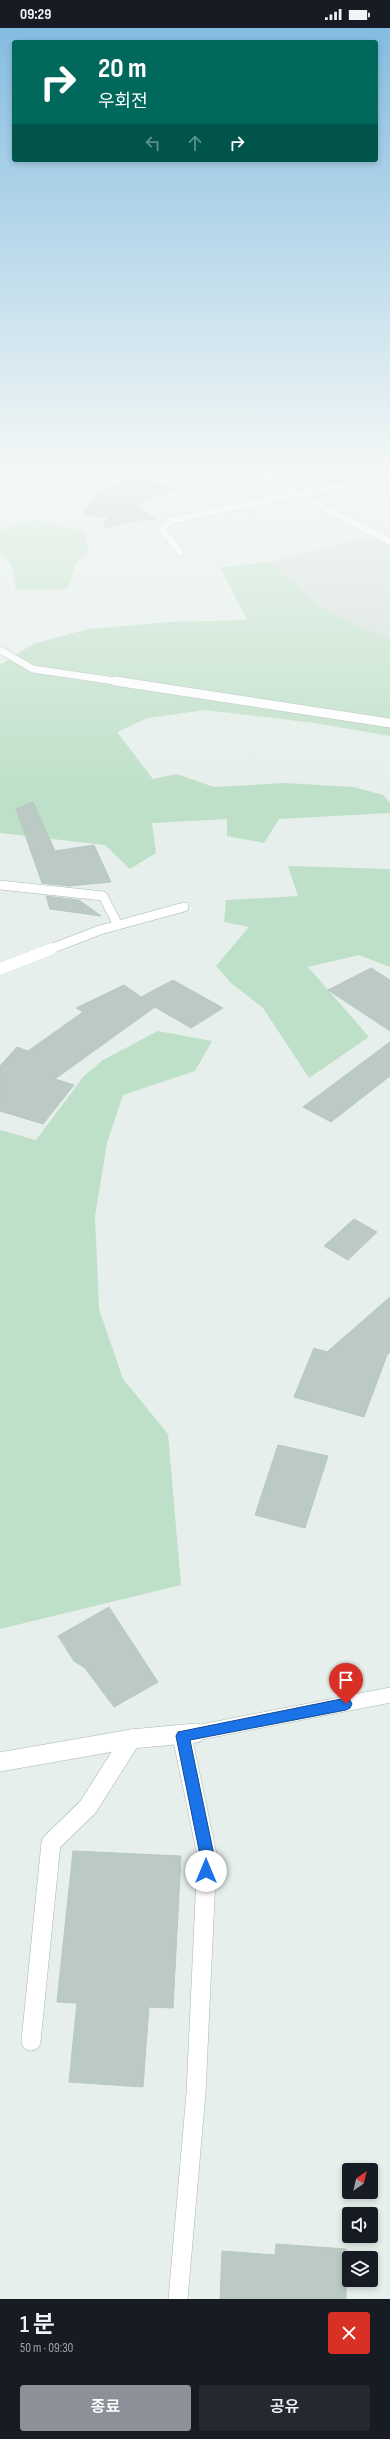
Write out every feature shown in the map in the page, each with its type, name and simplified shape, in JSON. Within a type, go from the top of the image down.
[{"type":"street","points":[[0,650],[33,669],[390,723]]},
{"type":"street","points":[[0,885],[103,896],[118,925]]},
{"type":"street","points":[[0,969],[118,925],[184,907]]},
{"type":"street","points":[[0,1762],[131,1739],[182,1736],[390,1695]]},
{"type":"street","points":[[178,2299],[196,2092],[207,1855],[182,1736]]},
{"type":"street","points":[[31,2041],[51,1843],[88,1807],[131,1739]]},
{"type":"shaded area","points":[[289,579],[390,579],[390,638],[363,628],[317,605]]},
{"type":"green space","points":[[14,579],[71,579],[68,589],[16,590]]},
{"type":"green space","points":[[226,579],[289,579],[317,605],[363,628],[390,638],[390,736],[314,723],[205,710],[148,718],[117,732],[153,779],[177,774],[214,787],[285,783],[354,787],[383,795],[390,803],[390,813],[279,819],[264,843],[227,836],[227,819],[152,823],[156,853],[130,869],[105,845],[0,833],[0,665],[33,644],[88,629],[170,622],[247,620]]},
{"type":"green space","points":[[288,866],[390,869],[390,967],[359,955],[308,967],[369,1037],[309,1078],[263,1008],[231,983],[216,966],[249,927],[224,922],[226,900],[298,896]]},
{"type":"green space","points":[[158,1031],[212,1041],[195,1071],[123,1095],[107,1143],[95,1216],[99,1309],[123,1379],[168,1434],[181,1585],[0,1629],[0,1130],[36,1140],[84,1076],[103,1060]]},
{"type":"building","points":[[33,802],[55,851],[94,845],[111,882],[69,886],[42,883],[16,809]]},
{"type":"building","points":[[46,896],[79,900],[101,916],[50,909]]},
{"type":"building","points":[[371,968],[390,980],[390,1031],[328,990]]},
{"type":"building","points":[[173,980],[223,1008],[191,1028],[155,1007],[55,1079],[74,1085],[43,1124],[0,1111],[0,1066],[17,1047],[28,1051],[83,1012],[76,1008],[124,985],[141,997]]},
{"type":"building","points":[[390,1042],[390,1076],[331,1122],[303,1107]]},
{"type":"building","points":[[354,1219],[377,1232],[348,1260],[324,1246]]},
{"type":"building","points":[[390,1297],[390,1352],[387,1355],[364,1417],[294,1397],[314,1348],[327,1352]]},
{"type":"building","points":[[278,1445],[328,1456],[305,1528],[255,1515]]},
{"type":"building","points":[[109,1607],[158,1682],[114,1707],[85,1668],[74,1661],[58,1636]]},
{"type":"building","points":[[73,1851],[181,1856],[173,2008],[149,2007],[143,2087],[69,2082],[77,2003],[57,2002]]},
{"type":"building","points":[[276,2244],[346,2249],[346,2251],[342,2251],[342,2287],[346,2287],[346,2299],[220,2299],[222,2251],[275,2255]]},
{"type":"route","points":[[206,1871],[207,1855],[182,1736],[346,1704]]}]
